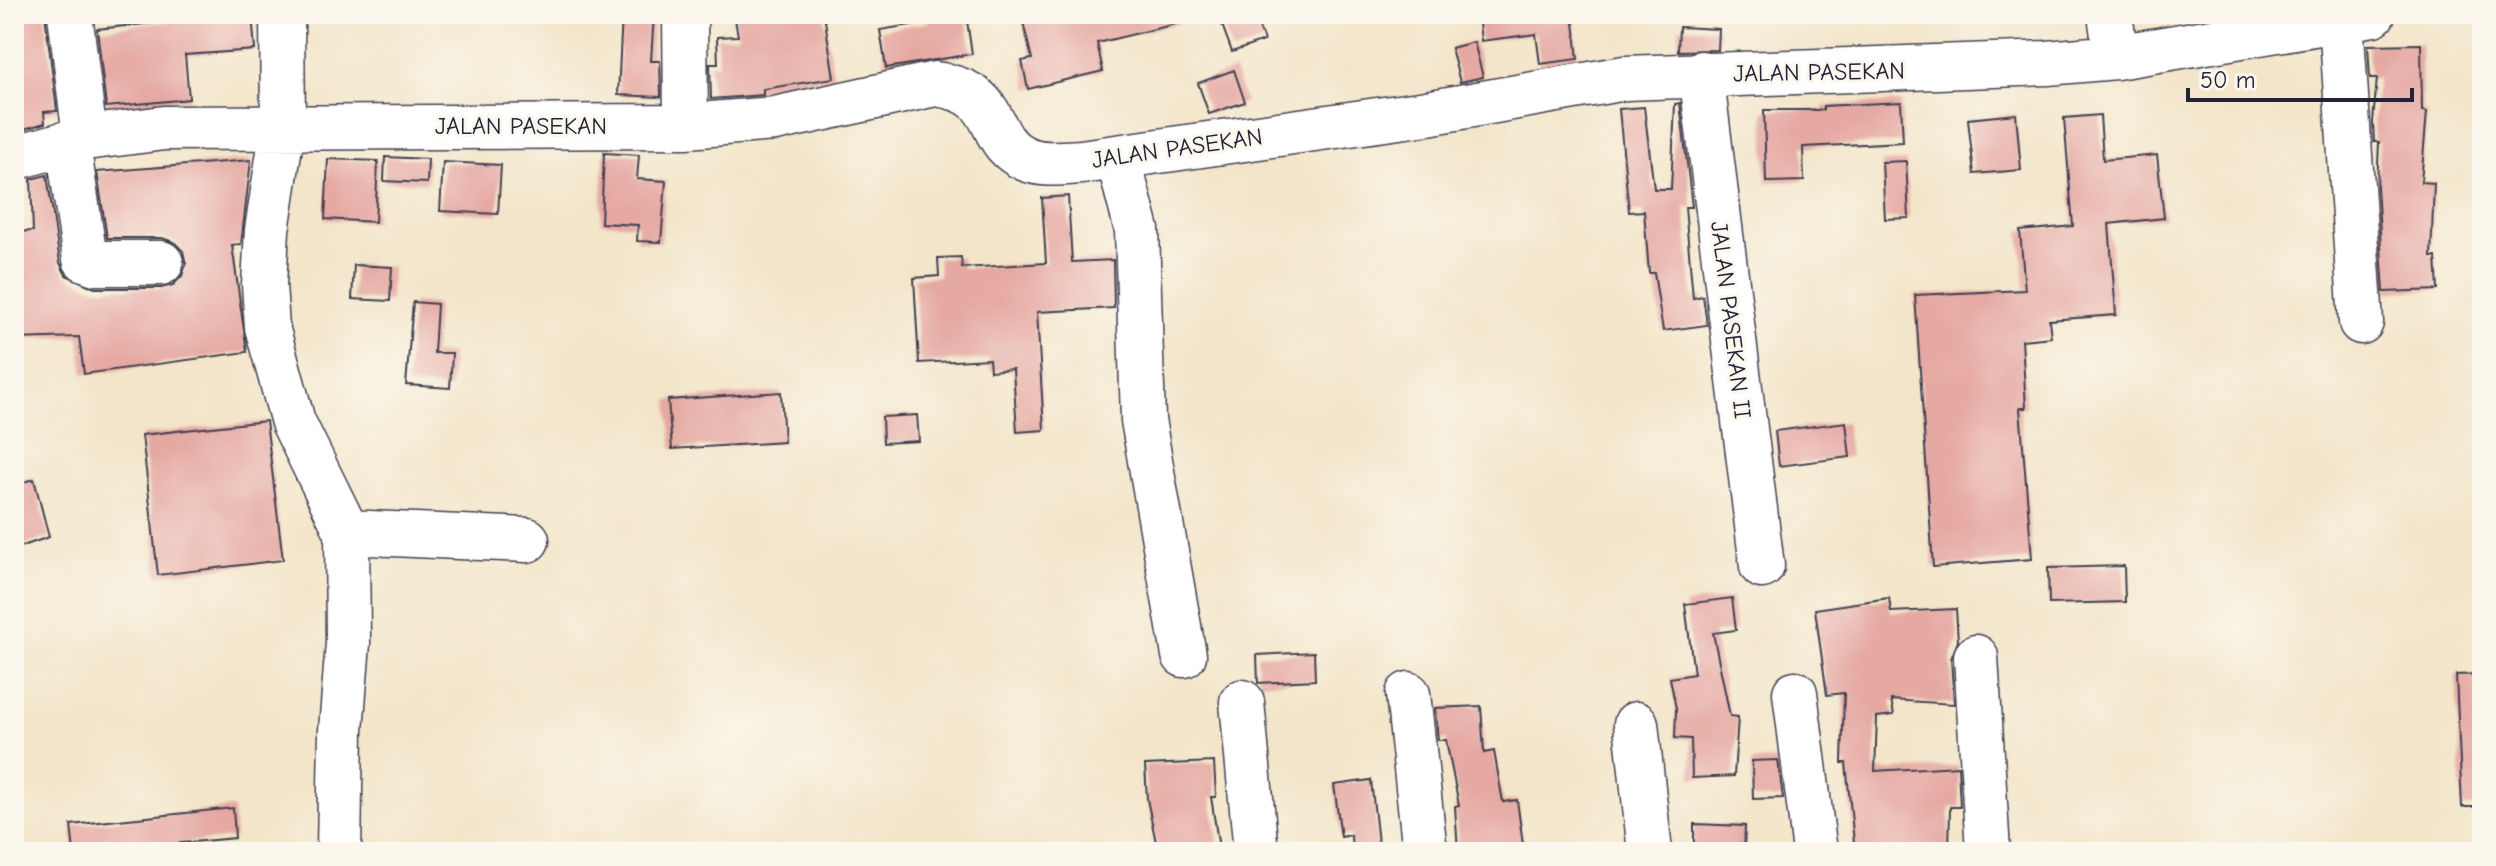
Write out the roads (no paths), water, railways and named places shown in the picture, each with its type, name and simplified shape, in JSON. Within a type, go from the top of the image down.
[{"type":"street","points":[[70,14],[85,259],[96,263],[161,263]]},
{"type":"street","points":[[282,14],[272,126],[264,285],[267,327],[293,422],[347,532],[348,643],[341,730],[339,852]]},
{"type":"street","points":[[685,14],[686,126]]},
{"type":"street","points":[[2110,14],[2116,57]]},
{"type":"street","points":[[2357,17],[2361,322]]},
{"type":"street","name":"JALAN PASEKAN","points":[[14,158],[76,141],[164,128],[686,126],[775,119],[935,84],[961,87],[973,95],[1006,143],[1027,160],[1052,163],[1118,158],[1427,113],[1625,78],[1701,73],[1800,75],[1964,69],[2116,57],[2357,17]]},
{"type":"street","name":"JALAN PASEKAN II","points":[[1701,73],[1762,566]]},
{"type":"street","points":[[1118,158],[1139,246],[1143,420],[1184,655]]},
{"type":"street","points":[[347,532],[527,540]]},
{"type":"street","points":[[1976,657],[1988,852]]},
{"type":"street","points":[[1795,693],[1815,852]]},
{"type":"street","points":[[1408,694],[1425,852]]},
{"type":"street","points":[[1242,702],[1256,852]]},
{"type":"street","points":[[1636,724],[1650,852]]}]
